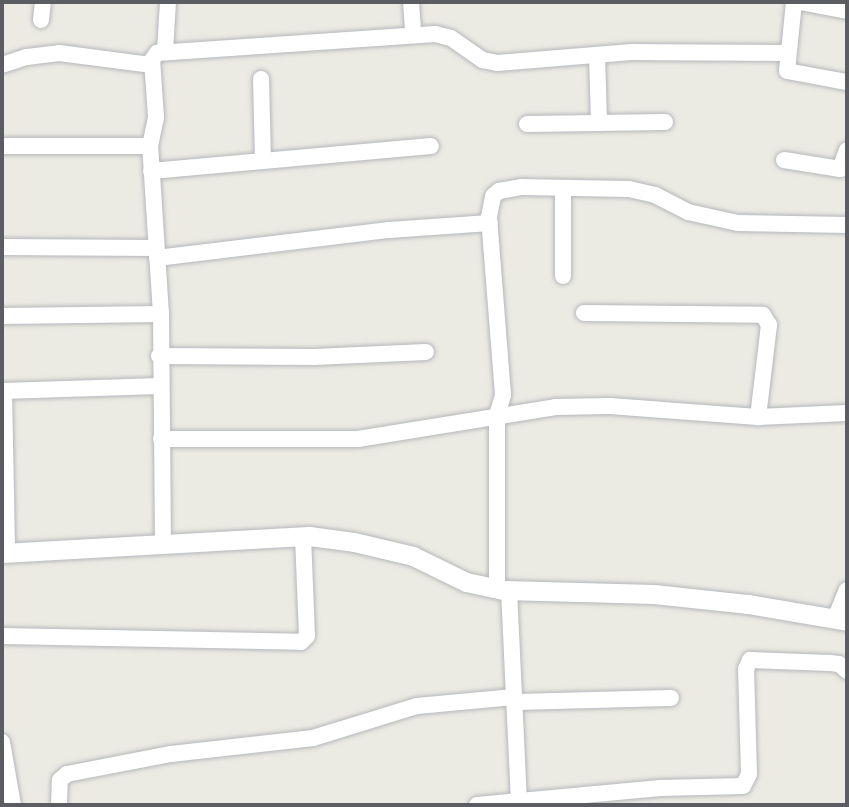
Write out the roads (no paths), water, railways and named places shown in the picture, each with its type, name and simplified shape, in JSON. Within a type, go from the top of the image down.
[{"type":"street","points":[[41,20],[43,2]]},
{"type":"street","points":[[165,51],[168,2]]},
{"type":"street","points":[[411,2],[413,34]]},
{"type":"street","points":[[847,11],[797,2],[787,71],[791,74],[847,82]]},
{"type":"street","points":[[163,542],[159,356],[161,314],[150,146],[157,98],[152,65],[154,56],[165,51],[413,34],[451,38],[483,60],[497,64],[632,52],[788,53]]},
{"type":"street","points":[[2,65],[27,57],[59,53],[152,65]]},
{"type":"street","points":[[597,55],[599,123]]},
{"type":"street","points":[[261,79],[263,159]]},
{"type":"street","points":[[527,124],[665,122]]},
{"type":"street","points":[[2,146],[150,146]]},
{"type":"street","points":[[151,171],[430,146]]},
{"type":"street","points":[[784,160],[839,169],[847,150]]},
{"type":"street","points":[[519,802],[514,700],[503,589],[498,415],[503,395],[490,204],[499,191],[521,187],[641,190],[688,212],[738,223],[847,225]]},
{"type":"street","points":[[563,188],[563,276]]},
{"type":"street","points":[[2,247],[157,253],[490,223]]},
{"type":"street","points":[[584,313],[764,315],[769,325],[758,417]]},
{"type":"street","points":[[2,316],[161,314]]},
{"type":"street","points":[[159,356],[314,357],[426,352]]},
{"type":"street","points":[[160,386],[3,391],[4,553],[163,542],[303,537],[354,542],[413,556],[466,582],[503,589],[654,594],[748,604],[841,620],[847,590]]},
{"type":"street","points":[[161,439],[358,439],[555,407],[610,406],[758,417],[847,413]]},
{"type":"street","points":[[2,636],[301,642],[307,636],[303,537]]},
{"type":"street","points":[[477,805],[660,788],[743,786],[749,774],[746,669],[750,660],[839,664],[847,671]]},
{"type":"street","points":[[59,805],[60,780],[67,774],[171,754],[267,746],[313,738],[417,706],[514,700],[671,698]]},
{"type":"street","points":[[2,742],[13,805]]}]
